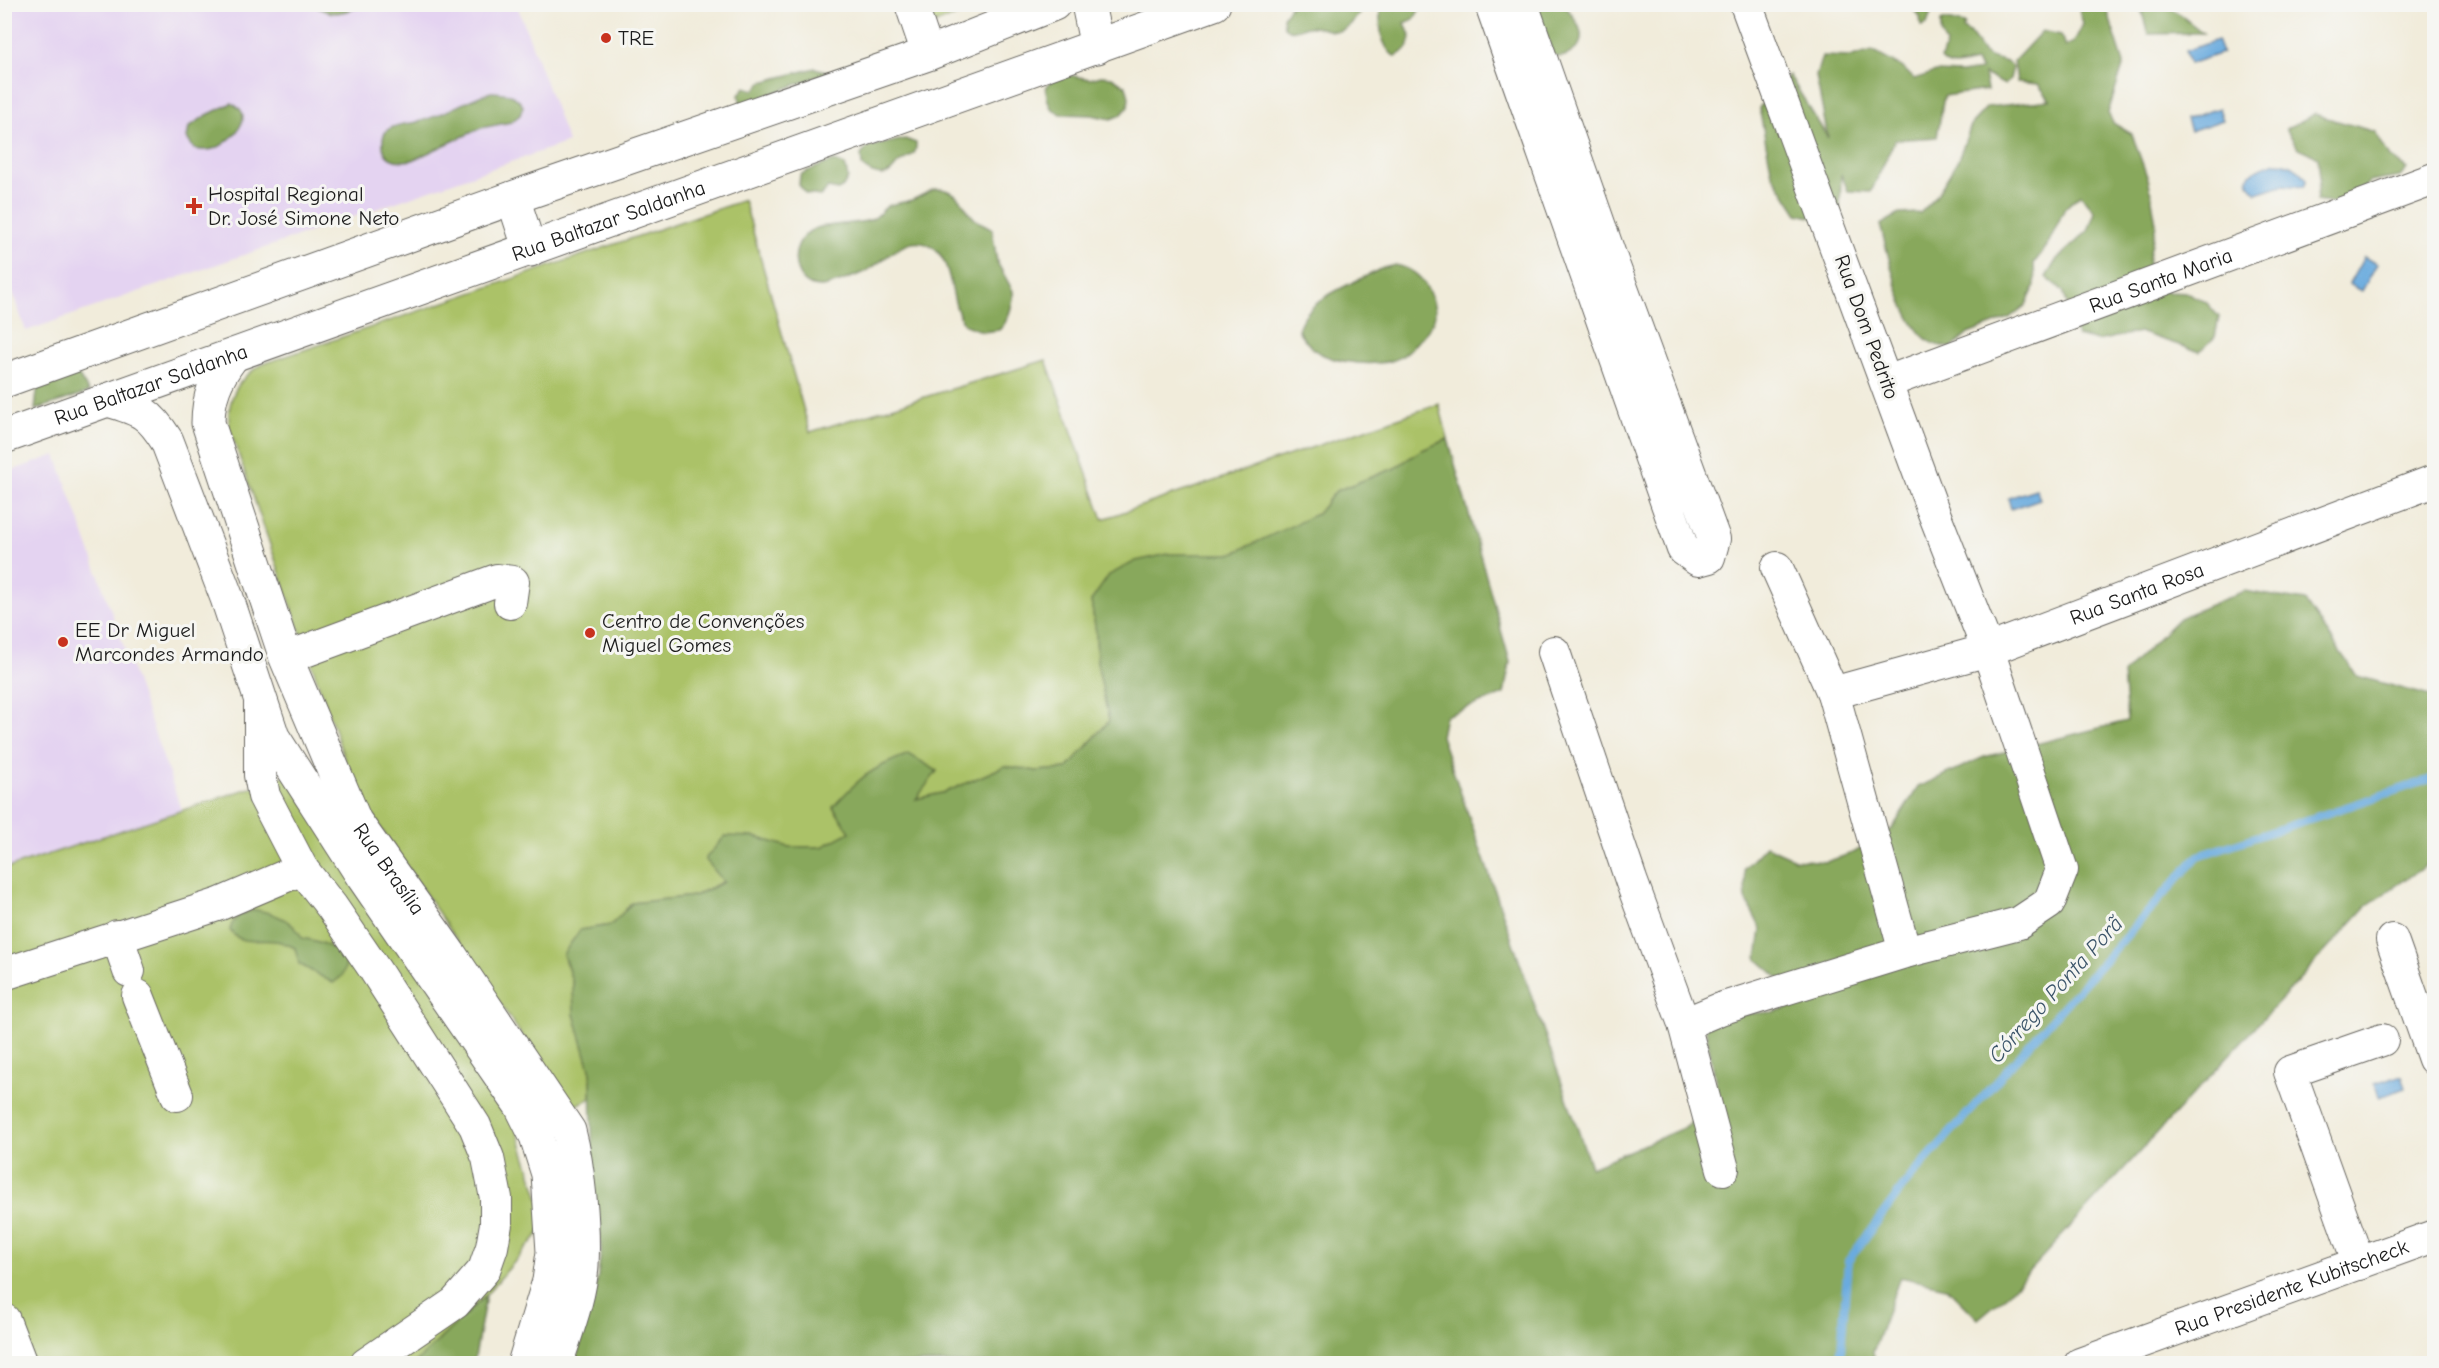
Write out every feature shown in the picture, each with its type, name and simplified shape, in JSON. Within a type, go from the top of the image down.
[{"type":"main road","points":[[4,381],[513,198],[928,54],[1054,4]]},
{"type":"main road","points":[[1088,4],[1097,47]]},
{"type":"main road","name":"Rua Baltazar Saldanha","points":[[5,434],[232,357],[1214,4]]},
{"type":"main road","points":[[513,198],[530,250]]},
{"type":"main road","name":"Rua Brasília","points":[[232,357],[218,376],[210,398],[208,423],[286,658],[355,821],[458,966],[569,1131],[575,1155],[582,1266],[570,1321],[556,1364]]},
{"type":"main road","name":"Rua Brasília","points":[[108,400],[143,411],[154,421],[167,441],[226,598],[273,737],[363,877],[521,1106],[536,1136],[548,1174],[553,1252],[549,1281],[524,1364]]},
{"type":"street","points":[[912,4],[928,54]]},
{"type":"street","points":[[1491,4],[1599,269],[1714,539],[1709,557],[1698,560],[1683,549],[1599,269],[1522,4]]},
{"type":"street","name":"Rua Dom Pedrito","points":[[1684,1024],[1720,1009],[1905,952],[2019,923],[2049,903],[2062,870],[1988,650],[1932,508],[1746,4]]},
{"type":"street","name":"Rua Santa Maria","points":[[1887,382],[2434,179]]},
{"type":"street","name":"Rua Santa Rosa","points":[[1833,693],[1988,650],[2434,481]]},
{"type":"street","points":[[1777,568],[1833,693],[1905,952]]},
{"type":"street","points":[[286,658],[497,580],[513,582],[510,603]]},
{"type":"street","points":[[226,598],[261,587]]},
{"type":"street","points":[[1554,652],[1631,880],[1684,1024],[1724,1169]]},
{"type":"street","points":[[260,696],[260,775],[264,796],[302,869],[332,907],[375,970],[475,1126],[488,1158],[496,1198],[496,1224],[484,1270],[455,1303],[366,1364]]},
{"type":"street","points":[[4,974],[220,904],[302,869]]},
{"type":"street","points":[[117,936],[177,1095]]},
{"type":"street","points":[[2392,940],[2434,1059]]},
{"type":"street","points":[[2359,1264],[2290,1072],[2382,1040]]},
{"type":"street","name":"Rua Presidente Kubitscheck","points":[[2080,1364],[2134,1355],[2434,1236]]},
{"type":"street","points":[[4,1320],[21,1364]]},
{"type":"shaded area","name":"Hospital Regional Dr. José Simone Neto","points":[[4,5],[517,5],[568,142],[26,331],[5,271]]},
{"type":"shaded area","name":"EE Dr Miguel Marcondes Armando","points":[[56,455],[182,811],[5,869],[5,473]]},
{"type":"green space","points":[[921,4],[986,5],[928,26]]},
{"type":"green space","points":[[315,5],[364,5],[333,13]]},
{"type":"green space","points":[[1291,5],[1363,5],[1348,27],[1338,31],[1304,27],[1293,31],[1284,27],[1283,17]]},
{"type":"green space","points":[[1380,5],[1422,5],[1414,19],[1405,23],[1411,38],[1408,48],[1395,57],[1385,46],[1380,25]]},
{"type":"green space","points":[[1536,5],[1565,5],[1581,32],[1580,44],[1576,49],[1565,56],[1553,56]]},
{"type":"green space","points":[[1909,5],[1934,5],[1927,24],[1921,26],[1920,17]]},
{"type":"green space","points":[[2078,5],[2095,5],[2107,10],[2124,63],[2108,113],[2113,123],[2132,134],[2149,182],[2156,224],[2148,262],[2149,281],[2168,292],[2188,293],[2206,302],[2219,317],[2215,337],[2200,352],[2139,332],[2097,341],[2077,336],[2063,291],[2046,277],[2057,259],[2088,231],[2095,212],[2081,194],[2065,208],[2047,246],[2034,263],[2035,286],[2026,305],[2009,318],[1968,334],[1952,348],[1932,343],[1920,333],[1904,305],[1880,225],[1899,214],[1920,213],[1935,198],[1957,162],[1972,123],[1987,107],[2050,100],[2038,84],[2017,82],[2014,61],[2042,31],[2061,35],[2065,47],[2074,42],[2083,24]]},
{"type":"green space","points":[[2140,5],[2168,5],[2203,33],[2148,34]]},
{"type":"green space","points":[[1941,21],[1965,24],[1963,29],[1972,35],[1986,55],[2010,64],[2013,67],[2010,79],[2005,85],[1984,74],[1987,90],[1944,96],[1937,137],[1895,140],[1871,192],[1848,191],[1841,174],[1840,209],[1823,220],[1798,214],[1772,174],[1759,108],[1789,75],[1828,138],[1816,76],[1822,56],[1852,57],[1872,51],[1902,67],[1914,79],[1936,72],[1961,73],[1981,70],[1976,62],[1953,66],[1941,59],[1946,44],[1941,34]]},
{"type":"green space","points":[[815,68],[830,72],[741,105],[739,95],[745,87],[755,90],[762,82]]},
{"type":"green space","points":[[1063,74],[1090,79],[1101,76],[1112,77],[1126,86],[1129,97],[1128,107],[1121,115],[1111,119],[1091,115],[1060,114],[1051,108],[1046,88],[1049,83]]},
{"type":"green space","points":[[491,92],[505,93],[517,99],[523,106],[520,115],[511,122],[481,128],[413,160],[395,160],[387,156],[383,148],[383,139],[389,129],[430,118]]},
{"type":"green space","points":[[232,103],[240,109],[243,115],[236,133],[213,149],[194,149],[187,138],[189,127]]},
{"type":"green space","points":[[2314,114],[2375,132],[2390,157],[2407,169],[2400,177],[2369,182],[2348,205],[2316,201],[2320,178],[2318,157],[2298,148],[2286,129]]},
{"type":"green space","points":[[905,139],[916,143],[915,151],[912,156],[899,163],[890,172],[878,175],[862,166],[861,155],[868,147]]},
{"type":"green space","points":[[835,161],[845,165],[848,178],[843,187],[838,190],[828,188],[820,196],[806,194],[799,185],[800,175]]},
{"type":"green space","points":[[935,189],[950,191],[960,199],[975,219],[992,229],[997,262],[1013,291],[1010,312],[999,330],[983,332],[965,325],[956,306],[944,262],[932,247],[923,243],[906,245],[868,270],[830,285],[821,287],[810,285],[802,279],[797,271],[796,250],[801,240],[809,232],[820,227],[870,220],[888,206],[911,200]]},
{"type":"green space","points":[[744,200],[810,432],[1046,360],[1103,519],[1439,404],[1448,439],[1420,451],[1395,468],[1336,491],[1317,514],[1289,529],[1231,554],[1200,555],[1091,601],[1096,632],[1097,662],[1109,721],[1067,769],[1036,771],[1005,766],[946,792],[915,799],[937,771],[909,755],[866,775],[833,808],[851,832],[822,847],[789,847],[755,837],[724,881],[694,896],[632,903],[612,925],[580,930],[563,955],[573,983],[574,1014],[591,1072],[591,1098],[571,1108],[354,786],[229,427],[230,407],[240,382],[263,364]]},
{"type":"green space","points":[[1395,265],[1409,270],[1421,279],[1431,296],[1435,309],[1431,326],[1407,353],[1382,363],[1346,362],[1316,351],[1308,344],[1298,330],[1311,309],[1346,285]]},
{"type":"green space","points":[[72,372],[79,376],[89,392],[35,410],[38,382]]},
{"type":"green space","points":[[1448,439],[1510,662],[1504,694],[1445,716],[1441,736],[1591,1167],[1688,1126],[1717,1088],[1705,1026],[1741,1014],[1773,1012],[1801,1004],[1781,980],[1757,959],[1761,929],[1746,900],[1744,869],[1766,846],[1795,859],[1826,862],[1855,852],[1892,829],[1918,787],[1984,757],[2127,721],[2123,673],[2179,618],[2244,591],[2305,601],[2357,676],[2434,697],[2434,860],[2369,904],[2009,1293],[1978,1319],[1946,1287],[1900,1277],[1873,1352],[1876,1363],[575,1363],[597,1282],[601,1252],[599,1222],[593,1191],[591,1072],[574,1014],[573,983],[563,954],[580,930],[611,925],[632,903],[694,896],[724,882],[705,859],[725,836],[755,837],[789,847],[822,847],[850,832],[833,807],[842,797],[858,781],[875,769],[909,754],[937,771],[916,799],[946,792],[1005,766],[1036,771],[1067,769],[1109,721],[1097,662],[1096,632],[1091,601],[1109,575],[1136,561],[1168,554],[1231,554],[1317,514],[1336,491],[1395,468],[1420,451]]},
{"type":"green space","points":[[286,776],[507,1098],[547,1224],[486,1295],[415,1363],[5,1363],[4,869]]},
{"type":"green space","points":[[256,910],[270,913],[289,922],[302,938],[321,943],[339,952],[347,962],[342,976],[333,983],[299,964],[295,948],[279,941],[251,941],[234,935],[230,930],[236,918]]},
{"type":"green space","points":[[486,1295],[474,1363],[415,1363]]},
{"type":"water","points":[[2217,40],[2222,53],[2189,64],[2185,51]]},
{"type":"water","points":[[2219,108],[2223,120],[2190,131],[2186,119]]},
{"type":"water","points":[[2276,162],[2298,169],[2307,180],[2304,187],[2282,185],[2257,193],[2251,186],[2249,176],[2258,169]]},
{"type":"water","points":[[2364,257],[2377,264],[2362,291],[2349,284]]},
{"type":"water","points":[[2036,489],[2040,499],[2011,509],[2008,498]]},
{"type":"water","points":[[2402,1075],[2406,1088],[2379,1097],[2375,1084]]},
{"type":"waterway","name":"Córrego Ponta Porã","points":[[1840,1364],[1848,1261],[1908,1180],[2198,856],[2434,778]]},
{"type":"place","name":"TRE","points":[[606,38]]},
{"type":"place","name":"Hospital Regional Dr. José Simone Neto","points":[[194,206]]},
{"type":"place","name":"Centro de Convenções Miguel Gomes","points":[[590,633]]},
{"type":"place","name":"EE Dr Miguel Marcondes Armando","points":[[63,642]]}]
